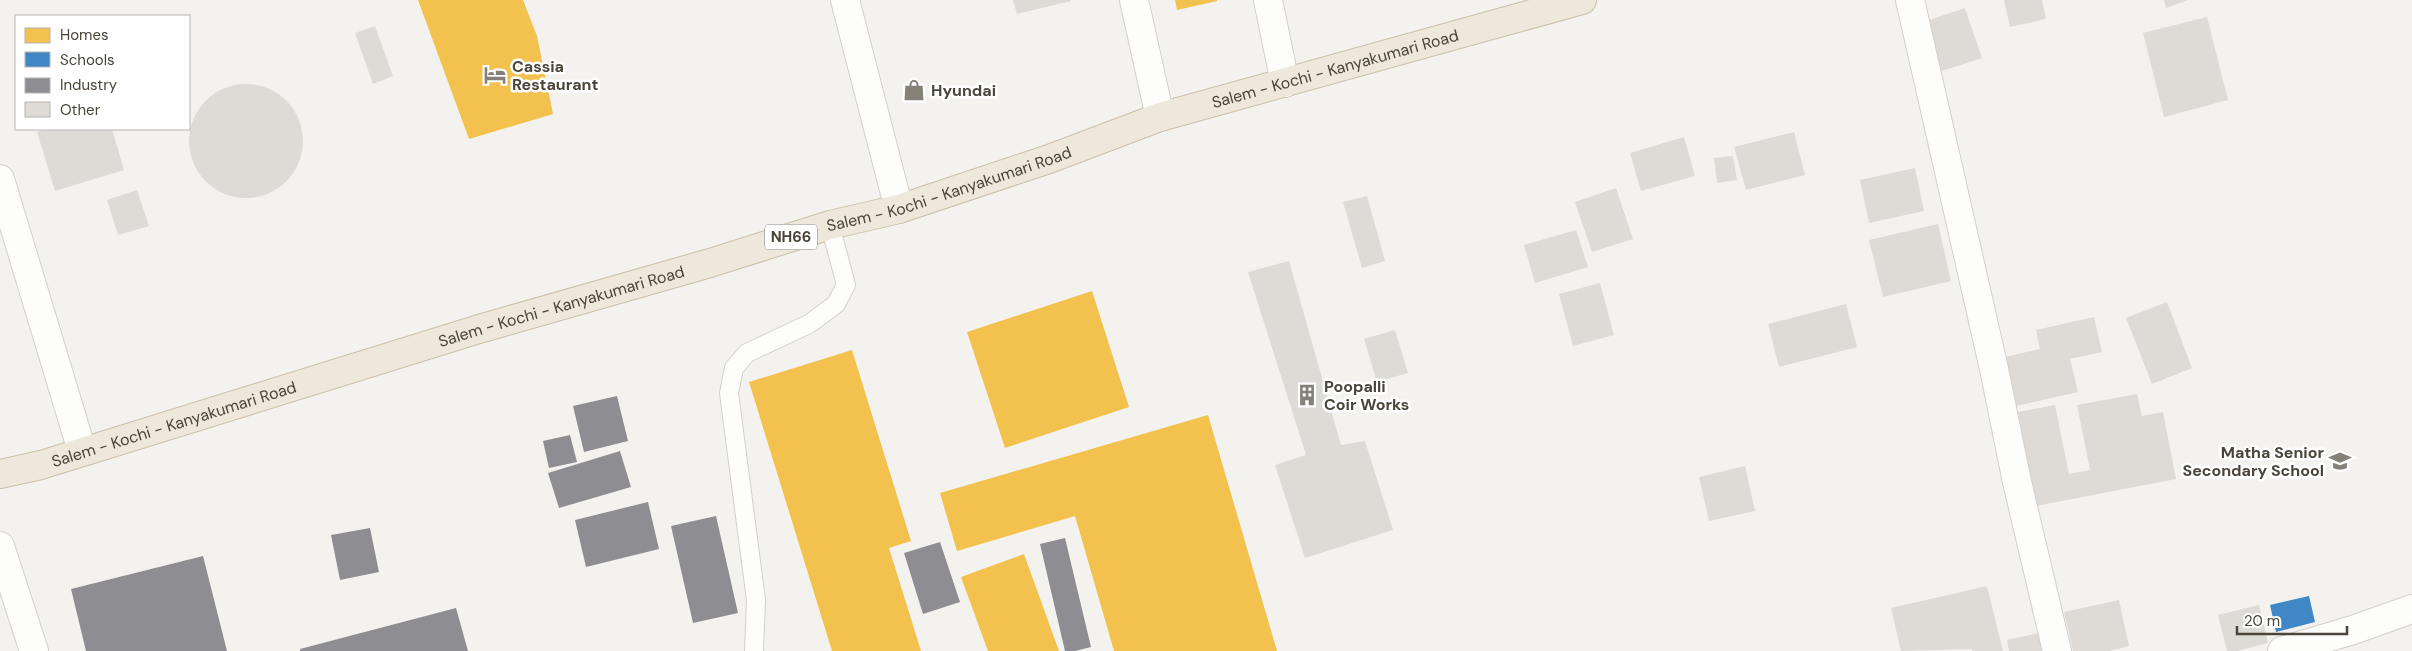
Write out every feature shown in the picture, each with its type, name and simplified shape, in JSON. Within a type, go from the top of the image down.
[{"type":"highway","name":"Salem - Kochi - Kanyakumari Road","points":[[0,474],[41,465],[479,329],[830,225],[899,209],[1049,159],[1160,118],[1582,0]]},
{"type":"street","points":[[845,0],[899,209]]},
{"type":"street","points":[[1134,0],[1160,118]]},
{"type":"street","points":[[1268,0],[1285,84]]},
{"type":"street","points":[[1910,0],[1994,369],[2017,482],[2057,651]]},
{"type":"street","points":[[0,179],[82,451]]},
{"type":"street","points":[[0,546],[34,651]]},
{"type":"street","points":[[2282,651],[2353,630],[2412,609]]},
{"type":"lane","points":[[754,651],[756,600],[729,393],[734,368],[747,353],[809,324],[836,304],[846,285],[830,225]]},
{"type":"building: Homes","name":"Cassia Restaurant","points":[[418,0],[523,0],[537,36],[553,114],[469,139]]},
{"type":"building: Homes","points":[[1175,0],[1217,0],[1217,1],[1177,10]]},
{"type":"building: Homes","points":[[1092,291],[1129,407],[1005,448],[967,332]]},
{"type":"building: Homes","points":[[852,350],[911,541],[889,548],[921,651],[832,651],[749,382]]},
{"type":"building: Homes","points":[[1208,415],[1277,651],[1114,651],[1075,516],[957,551],[940,493]]},
{"type":"building: Homes","points":[[1024,554],[1059,651],[988,651],[961,577]]},
{"type":"building: Schools","points":[[2309,596],[2315,622],[2276,632],[2270,605]]},
{"type":"building: Industry","points":[[617,396],[628,441],[584,452],[573,406]]},
{"type":"building: Industry","points":[[570,435],[577,462],[549,468],[543,441]]},
{"type":"building: Industry","points":[[620,451],[631,487],[559,508],[548,473]]},
{"type":"building: Industry","points":[[648,502],[659,549],[586,567],[575,520]]},
{"type":"building: Industry","points":[[716,516],[738,613],[693,623],[671,526]]},
{"type":"building: Industry","points":[[370,528],[379,572],[340,580],[331,535]]},
{"type":"building: Industry","points":[[1065,538],[1091,647],[1075,651],[1065,651],[1040,544]]},
{"type":"building: Industry","points":[[940,542],[960,602],[923,614],[904,553]]},
{"type":"building: Industry","points":[[203,556],[227,651],[86,651],[71,589]]},
{"type":"building: Industry","points":[[456,608],[468,651],[300,651],[300,649]]},
{"type":"building: Other","points":[[1013,0],[1071,0],[1071,1],[1017,14]]},
{"type":"building: Other","points":[[2004,0],[2042,0],[2046,19],[2010,27]]},
{"type":"building: Other","points":[[2164,0],[2188,0],[2166,8]]},
{"type":"building: Other","points":[[1965,8],[1982,58],[1942,71],[1926,21]]},
{"type":"building: Other","points":[[2207,17],[2228,100],[2164,117],[2143,33]]},
{"type":"building: Other","points":[[375,26],[393,76],[373,84],[355,33]]},
{"type":"building: Other","points":[[246,84],[268,88],[287,100],[299,119],[303,141],[299,163],[287,182],[268,194],[246,198],[224,194],[205,182],[193,163],[189,141],[193,119],[205,100],[224,88]]},
{"type":"building: Other","points":[[43,130],[112,130],[124,170],[55,191],[37,132]]},
{"type":"building: Other","points":[[1794,132],[1805,175],[1746,190],[1734,147]]},
{"type":"building: Other","points":[[1684,137],[1695,176],[1641,191],[1630,153]]},
{"type":"building: Other","points":[[1733,156],[1737,180],[1717,183],[1714,158]]},
{"type":"building: Other","points":[[1915,168],[1924,211],[1869,223],[1860,180]]},
{"type":"building: Other","points":[[1616,188],[1633,239],[1592,252],[1575,202]]},
{"type":"building: Other","points":[[137,190],[149,226],[118,235],[107,200]]},
{"type":"building: Other","points":[[1367,196],[1385,261],[1362,268],[1343,202]]},
{"type":"building: Other","points":[[1938,224],[1951,281],[1883,297],[1869,240]]},
{"type":"building: Other","points":[[1576,230],[1588,267],[1535,283],[1524,245]]},
{"type":"building: Other","name":"Poopalli Coir Works","points":[[1289,261],[1341,445],[1365,441],[1393,530],[1305,558],[1275,465],[1306,455],[1248,272]]},
{"type":"building: Other","points":[[1600,283],[1614,335],[1573,346],[1559,294]]},
{"type":"building: Other","points":[[2167,302],[2192,368],[2152,384],[2126,318]]},
{"type":"building: Other","points":[[1846,304],[1857,347],[1779,367],[1768,324]]},
{"type":"building: Other","points":[[2094,317],[2102,352],[2070,359],[2078,392],[2016,406],[2005,357],[2040,349],[2036,330]]},
{"type":"building: Other","points":[[1395,330],[1408,373],[1377,382],[1364,339]]},
{"type":"building: Other","points":[[2137,394],[2142,416],[2163,412],[2176,479],[2036,506],[2018,412],[2055,405],[2069,474],[2090,470],[2077,405]]},
{"type":"building: Other","points":[[1745,466],[1755,511],[1709,521],[1699,477]]},
{"type":"building: Other","points":[[1987,586],[2003,651],[1972,651],[1972,649],[1901,651],[1891,608]]},
{"type":"building: Other","points":[[2119,600],[2129,646],[2109,651],[2073,651],[2064,612]]},
{"type":"building: Other","points":[[2259,605],[2268,643],[2237,651],[2227,651],[2218,615]]},
{"type":"building: Other","points":[[2043,632],[2047,651],[2009,651],[2007,640]]},
{"type":"place","name":"Cassia Restaurant","points":[[495,75]]},
{"type":"place","name":"Hyundai","points":[[914,90]]},
{"type":"place","name":"Poopalli Coir Works","points":[[1307,395]]},
{"type":"place","name":"Matha Senior Secondary School","points":[[2340,461]]}]
